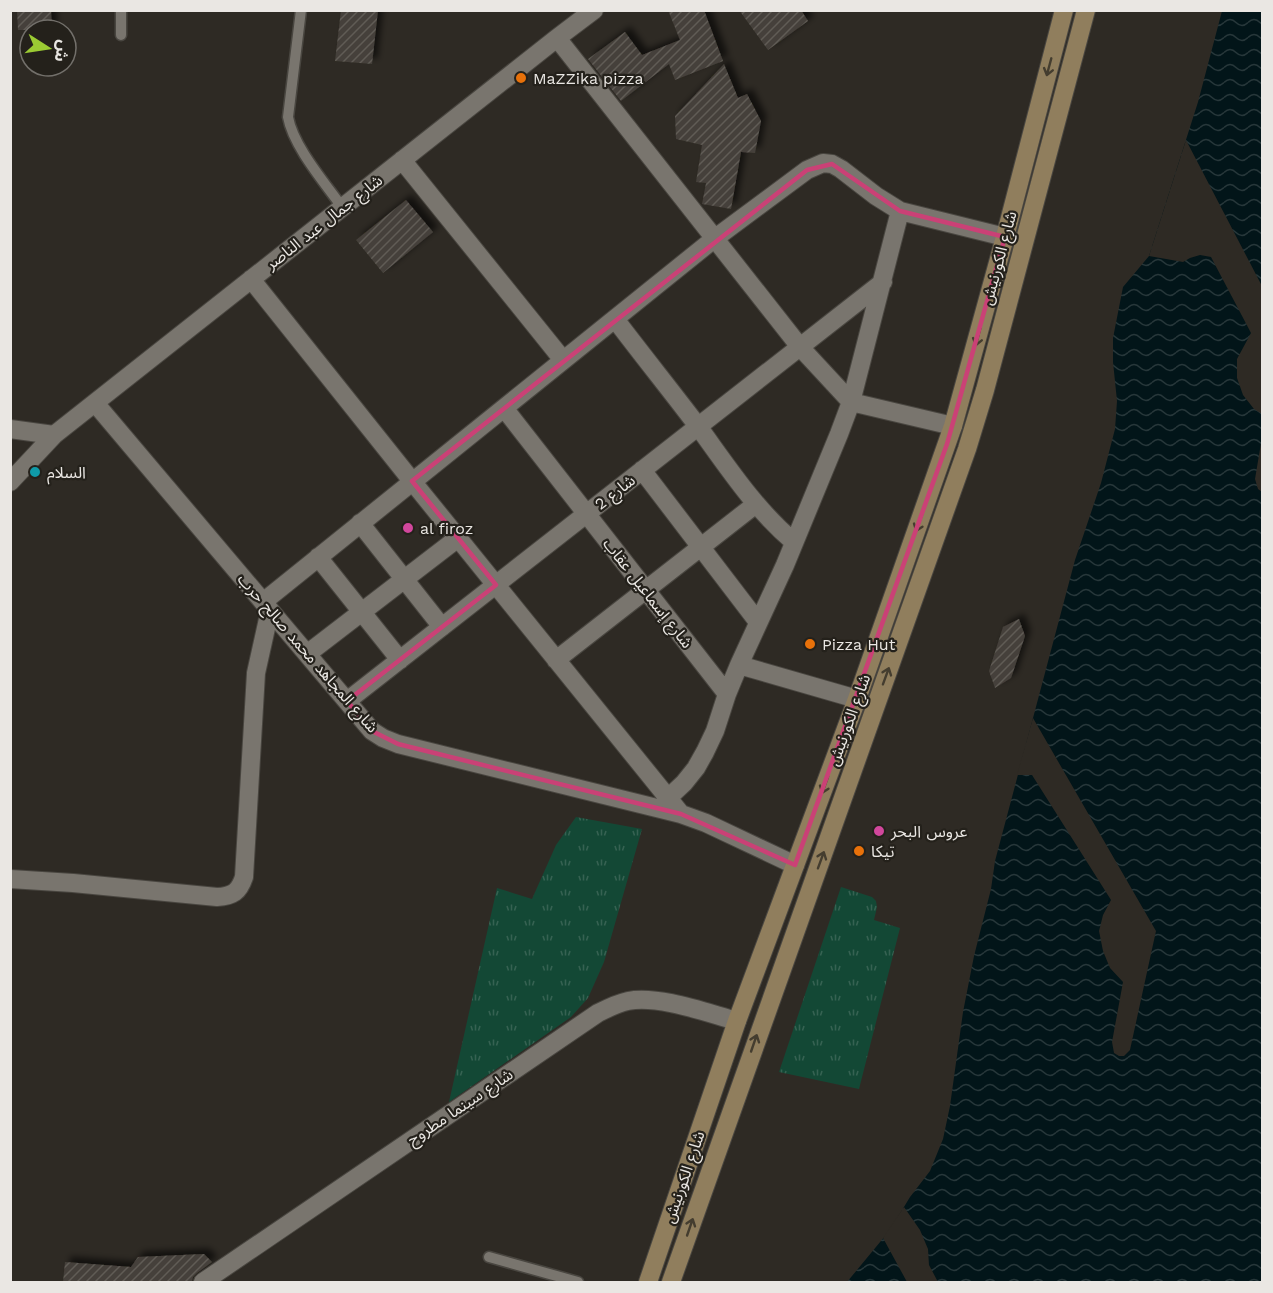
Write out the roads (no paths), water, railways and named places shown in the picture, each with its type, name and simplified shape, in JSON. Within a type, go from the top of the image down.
[{"type":"street","name":"شارع جمال عبد الناصر","points":[[10,482],[54,435],[594,10]]},
{"type":"street","name":"شارع الكورنيش","points":[[648,1282],[737,1021],[857,699],[953,426],[1064,10]]},
{"type":"street","name":"شارع الكورنيش","points":[[671,1282],[758,1031],[970,439],[1086,10]]},
{"type":"street","points":[[556,38],[800,347],[851,402],[953,426]]},
{"type":"street","points":[[402,160],[563,360]]},
{"type":"street","points":[[10,879],[217,897],[236,892],[242,885],[244,877],[256,673],[266,606],[318,557],[412,481],[714,238],[807,170],[823,163],[832,164],[900,211],[1005,237]]},
{"type":"street","points":[[668,798],[684,783],[701,760],[715,731],[727,694],[794,542],[851,402],[900,211]]},
{"type":"street","points":[[251,279],[681,814]]},
{"type":"street","name":"شارع 2","points":[[347,701],[883,282]]},
{"type":"street","points":[[615,319],[756,504],[775,526],[794,542]]},
{"type":"street","name":"شارع المجاهد محمد صالح حرب","points":[[95,403],[372,731],[398,744],[681,814],[706,823],[795,865]]},
{"type":"street","name":"شارع إسماعيل عقاب","points":[[504,408],[727,694]]},
{"type":"street","points":[[10,429],[54,435]]},
{"type":"street","points":[[642,470],[758,622]]},
{"type":"street","points":[[556,660],[756,504]]},
{"type":"street","points":[[360,523],[442,627]]},
{"type":"street","points":[[307,654],[458,538]]},
{"type":"street","points":[[318,557],[400,660]]},
{"type":"street","points":[[739,665],[857,699]]},
{"type":"street","name":"شارع سينما مطروح","points":[[203,1282],[605,1009],[628,1001],[661,1001],[737,1021]]},
{"type":"lane","points":[[121,10],[121,35]]},
{"type":"lane","points":[[301,10],[288,117],[297,143],[342,207]]},
{"type":"lane","points":[[489,1257],[578,1282]]},
{"type":"water","points":[[1222,11],[1262,11],[1262,1282],[847,1282],[890,1230],[910,1197],[930,1171],[943,1139],[963,1012],[991,889],[995,861],[1075,560],[1101,483],[1115,429],[1117,401],[1113,338],[1123,287],[1149,256],[1198,102]]},
{"type":"place","name":"MaZZika pizza","points":[[521,78]]},
{"type":"place","name":"السلام","points":[[35,472]]},
{"type":"place","name":"al firoz","points":[[408,528]]},
{"type":"place","name":"Pizza Hut","points":[[810,644]]},
{"type":"place","name":"عروس البحر","points":[[879,831]]},
{"type":"place","name":"تيكا","points":[[859,851]]}]
